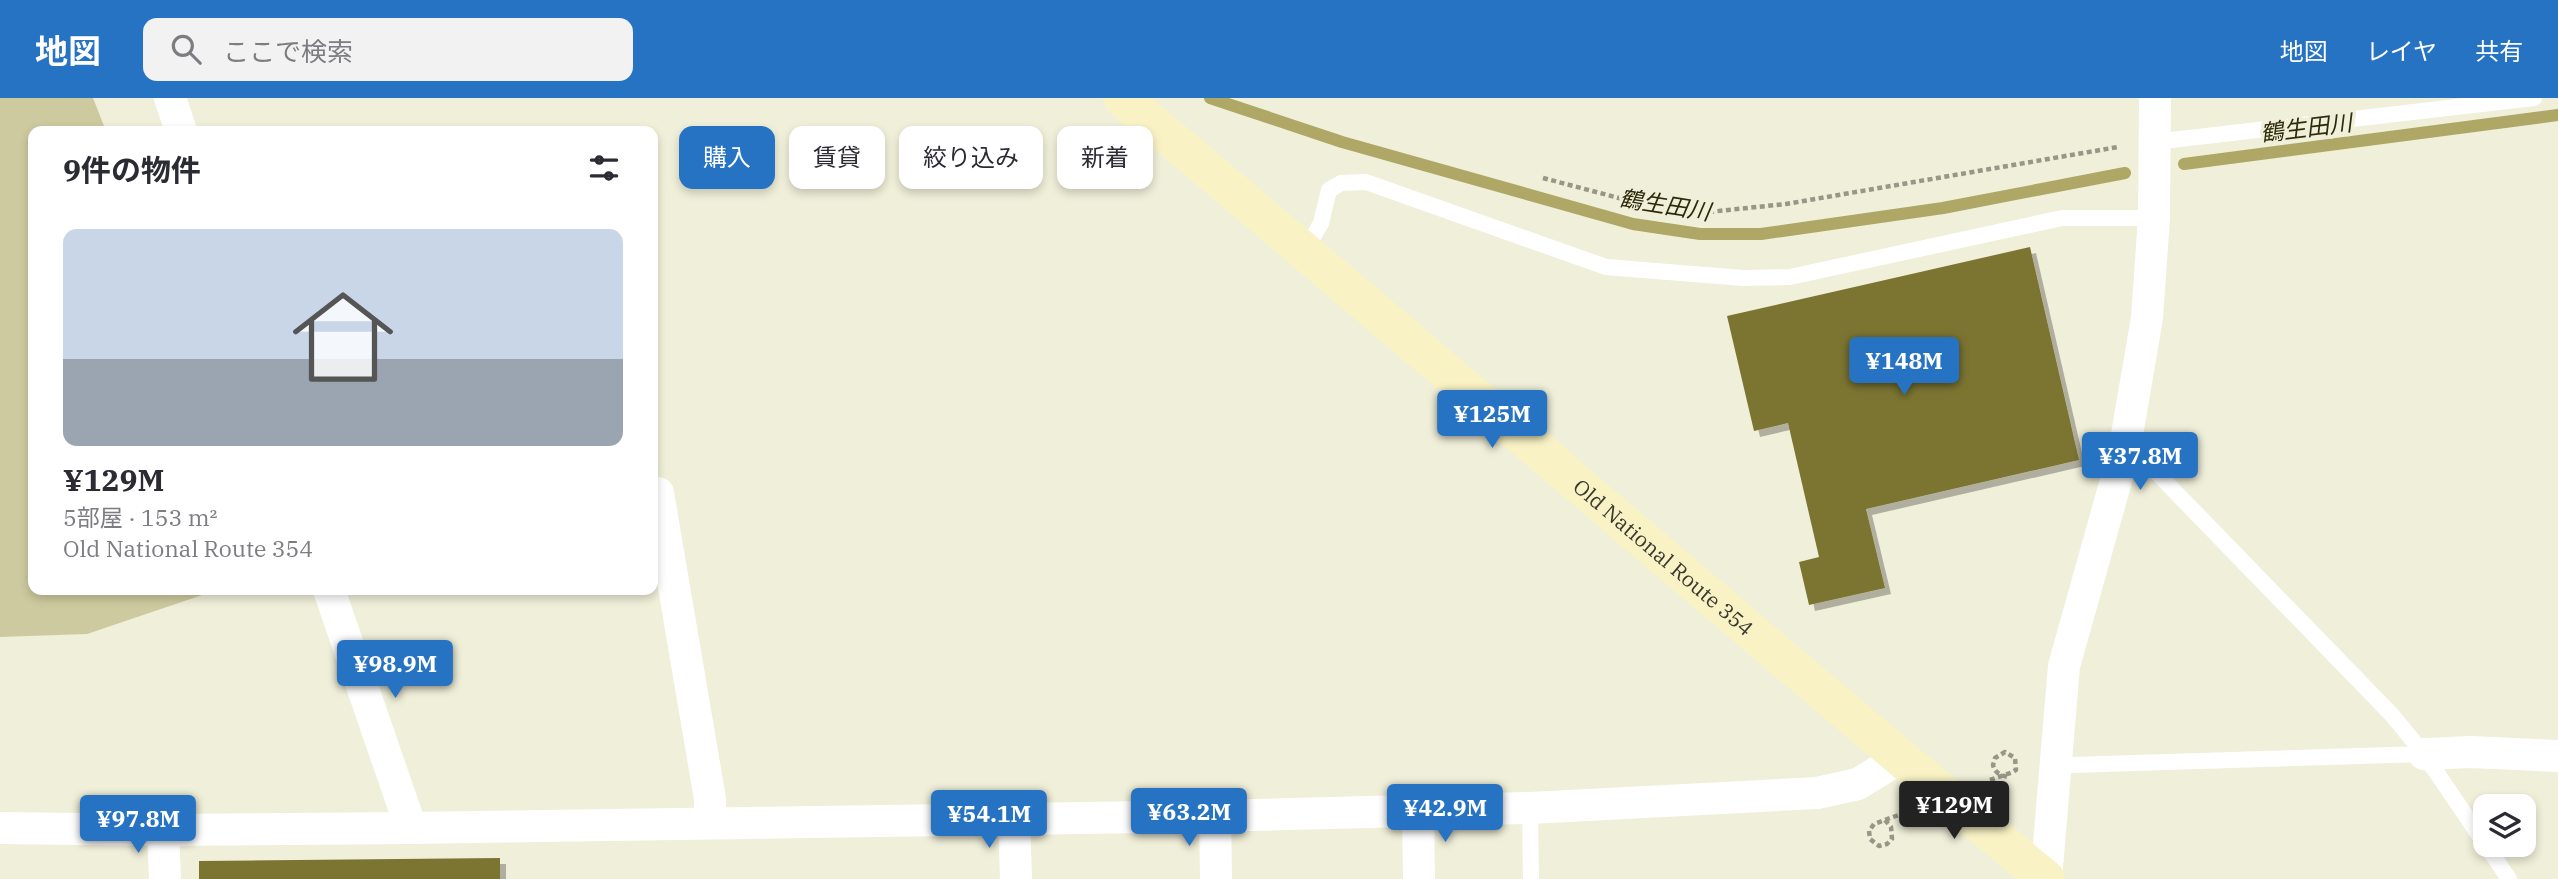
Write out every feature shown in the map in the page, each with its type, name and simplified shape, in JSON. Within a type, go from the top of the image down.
[{"type":"street","points":[[170,98],[179,126]]},
{"type":"street","name":"Old National Route 354","points":[[1122,98],[2046,879]]},
{"type":"street","points":[[2046,879],[2064,666],[2124,452],[2147,318],[2154,218],[2155,98]]},
{"type":"street","points":[[658,493],[710,799],[710,823]]},
{"type":"street","points":[[331,595],[411,828]]},
{"type":"street","points":[[2424,754],[2471,752],[2558,756]]},
{"type":"street","points":[[0,828],[411,828],[1014,820],[1530,808],[1817,793],[1858,784],[1900,758]]},
{"type":"street","points":[[1418,810],[1419,879]]},
{"type":"street","points":[[1215,816],[1216,879]]},
{"type":"street","points":[[1014,820],[1016,879]]},
{"type":"street","points":[[163,830],[165,879]]},
{"type":"lane","points":[[2154,142],[2534,98]]},
{"type":"lane","points":[[1305,251],[1321,223],[1328,190],[1341,183],[1366,182],[1606,267],[1744,278],[1790,277],[2062,218],[2154,218]]},
{"type":"lane","points":[[2124,452],[2156,472],[2392,715],[2424,754],[2473,825]]},
{"type":"lane","points":[[2054,761],[2071,765],[2424,754]]},
{"type":"lane","points":[[1530,808],[1531,879]]},
{"type":"lane","points":[[2495,857],[2509,879]]},
{"type":"path","points":[[1543,178],[1653,207],[1709,212],[1786,204],[2154,142]]},
{"type":"path","points":[[2008,777],[1994,769],[1998,755],[2009,753],[2015,758],[2017,766],[2012,772]]},
{"type":"path","points":[[1874,824],[1869,831],[1872,842],[1879,846],[1887,844],[1892,839],[1893,831],[1885,820]]},
{"type":"shaded area","points":[[0,98],[93,98],[104,126],[28,126],[28,595],[202,595],[87,634],[0,637]]},
{"type":"building","points":[[2030,247],[2079,460],[1866,509],[1885,588],[1809,605],[1799,562],[1819,557],[1788,423],[1754,431],[1727,316]]},
{"type":"building","points":[[500,858],[500,879],[199,879],[199,861]]},
{"type":"waterway","name":"鶴生田川","points":[[1210,98],[1342,142],[1633,224],[1700,234],[1761,234],[1943,208],[2125,173]]},
{"type":"waterway","name":"鶴生田川","points":[[2184,164],[2558,115]]}]
